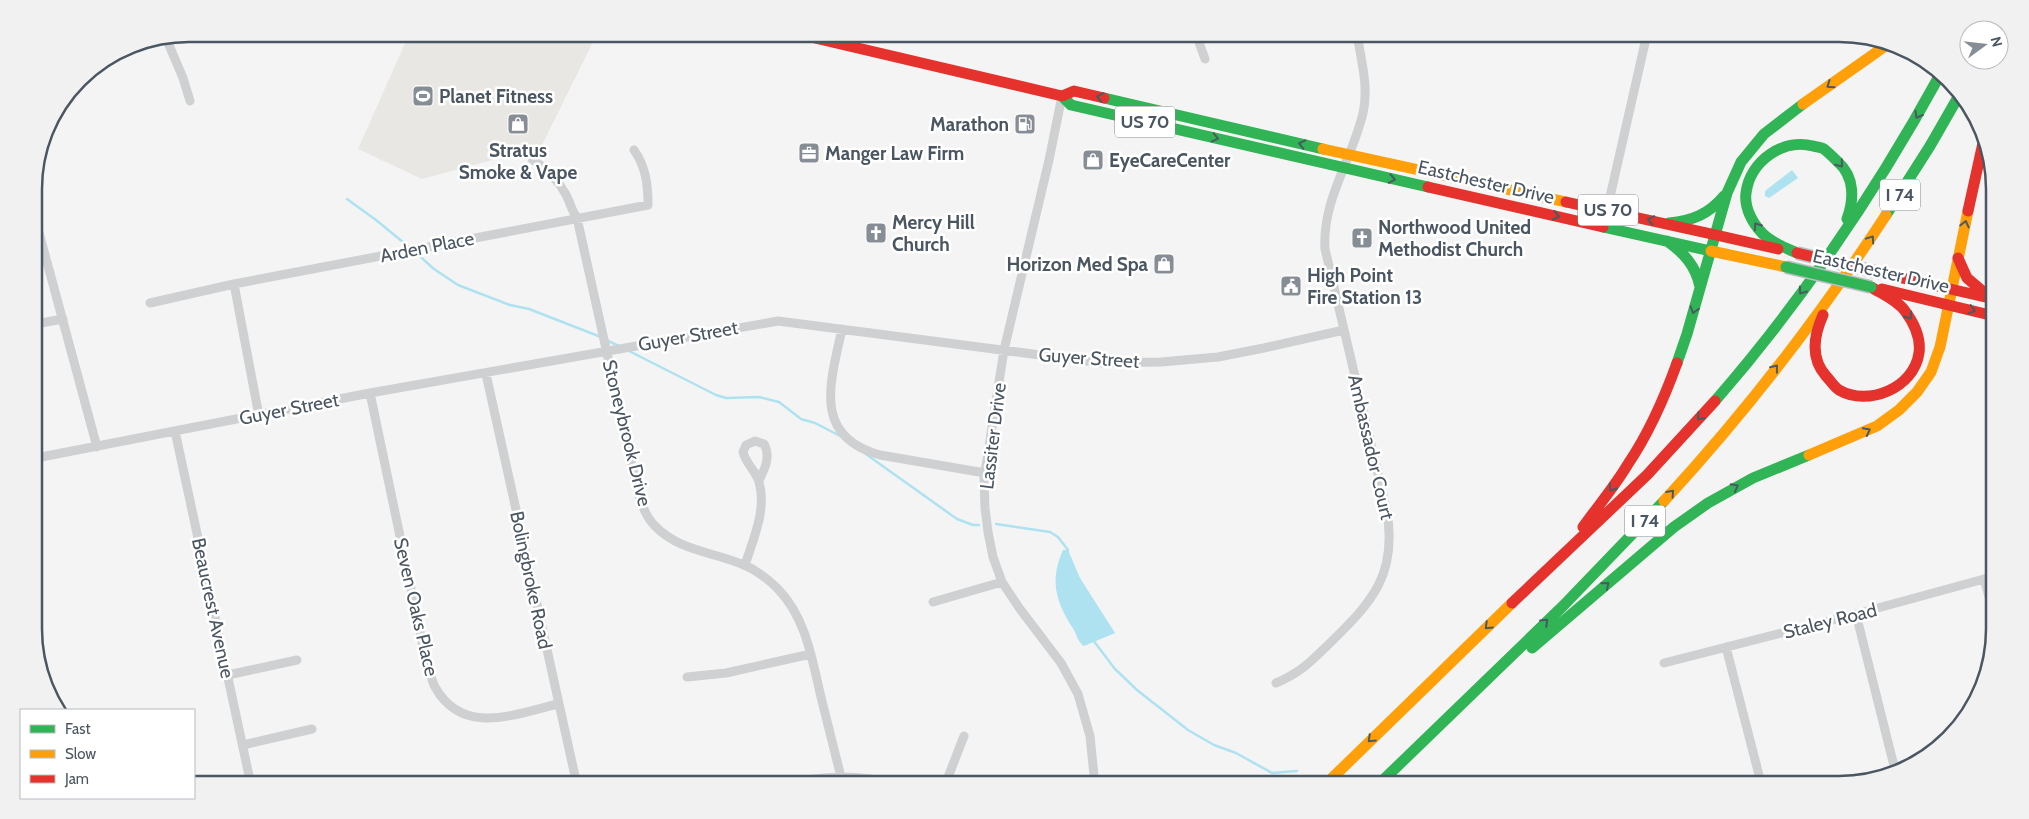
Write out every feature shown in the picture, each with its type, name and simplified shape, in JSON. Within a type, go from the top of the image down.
[{"type":"main road","name":"Eastchester Drive","points":[[832,42],[1062,96],[1074,92],[1349,155],[1608,210],[1986,297]]},
{"type":"main road","points":[[1669,224],[1689,221],[1713,210],[1726,193],[1741,162],[1769,130],[1784,117],[1882,49]]},
{"type":"main road","name":"I 74","points":[[1334,776],[1648,474],[1713,403],[1774,329],[1840,237],[1885,172],[1937,80]]},
{"type":"main road","name":"Eastchester Drive","points":[[1062,96],[1070,105],[1344,170],[1711,250],[1986,314]]},
{"type":"main road","name":"I 74","points":[[1387,776],[1576,592],[1670,494],[1734,420],[1834,294],[1901,193],[1956,100]]},
{"type":"main road","points":[[1797,253],[1763,234],[1753,221],[1747,202],[1748,185],[1754,170],[1764,157],[1779,148],[1795,144],[1820,147],[1834,156],[1845,168],[1851,183],[1853,198],[1850,213],[1840,237]]},
{"type":"main road","points":[[1436,730],[1689,516],[1746,481],[1864,433],[1900,410],[1917,392],[1931,372],[1941,342],[1981,152]]},
{"type":"main road","points":[[1561,556],[1618,481],[1648,431],[1676,367],[1716,235],[1726,193]]},
{"type":"main road","points":[[1667,241],[1682,252],[1692,263],[1698,275],[1700,288]]},
{"type":"main road","points":[[1958,256],[1967,278],[1986,293]]},
{"type":"main road","points":[[1834,294],[1816,334],[1815,349],[1818,364],[1826,377],[1837,388],[1851,395],[1875,396],[1895,389],[1910,374],[1918,355],[1919,341],[1916,328],[1904,309],[1871,286]]},
{"type":"street","points":[[1199,42],[1205,59]]},
{"type":"street","name":"Ambassador Court","points":[[1276,683],[1301,671],[1363,610],[1380,582],[1388,556],[1390,541],[1387,512],[1327,261],[1324,236],[1329,208],[1344,170],[1364,104],[1365,86],[1358,42]]},
{"type":"street","points":[[1608,210],[1646,42]]},
{"type":"street","points":[[169,44],[183,78],[190,102]]},
{"type":"street","name":"Lassiter Drive","points":[[1062,96],[1049,160],[1004,350],[985,473],[985,508],[993,557],[1002,582],[1020,609],[1062,663],[1078,694],[1090,736],[1094,776]]},
{"type":"street","name":"Arden Place","points":[[150,303],[234,284],[648,205],[645,172],[641,160],[634,150]]},
{"type":"street","name":"Stoneybrook Drive","points":[[532,159],[548,170],[566,193],[577,218],[638,493],[646,513],[654,526],[670,539],[693,549],[745,565],[778,590],[793,609],[803,629],[811,654],[841,776]]},
{"type":"street","points":[[43,246],[97,447]]},
{"type":"street","points":[[234,284],[258,416]]},
{"type":"street","points":[[43,323],[63,319]]},
{"type":"street","name":"Guyer Street","points":[[42,457],[370,393],[778,321],[1095,363],[1161,362],[1218,356],[1344,330]]},
{"type":"street","points":[[842,329],[830,387],[830,398],[835,421],[847,438],[864,450],[880,455],[985,473]]},
{"type":"street","name":"Bolingbroke Road","points":[[486,374],[575,776]]},
{"type":"street","name":"Seven Oaks Place","points":[[370,393],[423,646],[434,686],[445,702],[456,709],[481,719],[495,719],[558,704]]},
{"type":"street","name":"Beaucrest Avenue","points":[[175,431],[249,776]]},
{"type":"street","points":[[745,565],[760,512],[759,480]]},
{"type":"street","points":[[1984,579],[1986,586]]},
{"type":"street","name":"Staley Road","points":[[1664,663],[1984,579]]},
{"type":"street","points":[[933,602],[1002,582]]},
{"type":"street","points":[[1856,614],[1894,766]]},
{"type":"street","points":[[1726,647],[1759,776]]},
{"type":"street","points":[[687,677],[726,673],[811,654]]},
{"type":"street","points":[[228,675],[297,660]]},
{"type":"street","points":[[243,745],[312,729]]},
{"type":"street","points":[[948,776],[964,736]]},
{"type":"shaded area","points":[[405,42],[593,42],[541,147],[422,179],[358,149]]},
{"type":"water","points":[[1792,170],[1798,178],[1769,198],[1765,196],[1765,191]]},
{"type":"water","points":[[1063,550],[1068,550],[1080,578],[1115,633],[1084,646],[1079,641],[1068,620],[1056,592],[1056,572]]},
{"type":"waterway","points":[[347,199],[409,247]]},
{"type":"waterway","points":[[415,252],[434,269],[458,285],[510,305],[529,309],[601,337]]},
{"type":"waterway","points":[[606,340],[619,346]]},
{"type":"waterway","points":[[629,351],[716,395],[726,398],[759,397],[779,402],[801,419],[815,423],[842,437]]},
{"type":"waterway","points":[[863,452],[957,519],[973,525],[979,525]]},
{"type":"waterway","points":[[996,524],[1050,532],[1058,537],[1068,550],[1067,553]]},
{"type":"waterway","points":[[1093,640],[1115,669],[1137,690],[1188,730],[1214,745],[1236,753],[1272,773],[1297,771]]},
{"type":"traffic: fast","points":[[1715,401],[1778,324],[1837,243],[1865,202],[1937,80]]},
{"type":"traffic: fast","points":[[1062,96],[1071,105],[1428,187]]},
{"type":"traffic: fast","points":[[1104,98],[1323,149]]},
{"type":"traffic: fast","points":[[1886,215],[1956,100]]},
{"type":"traffic: fast","points":[[1677,363],[1727,193],[1741,162],[1764,134],[1803,104]]},
{"type":"traffic: fast","points":[[1797,253],[1779,245],[1763,234],[1750,215],[1746,204],[1749,181],[1754,171],[1770,154],[1790,145],[1802,144],[1823,148],[1844,168],[1848,175],[1852,197],[1847,219]]},
{"type":"traffic: fast","points":[[1669,223],[1700,216],[1712,208],[1724,196]]},
{"type":"traffic: fast","points":[[1603,227],[1711,251]]},
{"type":"traffic: fast","points":[[1667,241],[1679,250],[1692,266],[1700,287]]},
{"type":"traffic: fast","points":[[1786,267],[1871,287]]},
{"type":"traffic: fast","points":[[1532,648],[1674,527],[1708,503],[1753,478],[1809,455]]},
{"type":"traffic: fast","points":[[1387,776],[1563,606],[1664,501]]},
{"type":"traffic: slow","points":[[1803,104],[1882,49]]},
{"type":"traffic: slow","points":[[1323,149],[1566,202]]},
{"type":"traffic: slow","points":[[1809,455],[1877,426],[1899,410],[1917,392],[1931,372],[1940,347],[1968,211]]},
{"type":"traffic: slow","points":[[1664,501],[1724,433],[1781,362],[1835,290],[1886,215]]},
{"type":"traffic: slow","points":[[1711,251],[1786,267]]},
{"type":"traffic: slow","points":[[1334,776],[1512,603]]},
{"type":"traffic: jam","points":[[832,42],[1062,96],[1074,91],[1104,98]]},
{"type":"traffic: jam","points":[[1968,211],[1981,152]]},
{"type":"traffic: jam","points":[[1428,187],[1603,227]]},
{"type":"traffic: jam","points":[[1566,202],[1716,235]]},
{"type":"traffic: jam","points":[[1716,235],[1778,249]]},
{"type":"traffic: jam","points":[[1797,253],[1880,273]]},
{"type":"traffic: jam","points":[[1958,258],[1967,278],[1986,294]]},
{"type":"traffic: jam","points":[[1880,273],[1986,297]]},
{"type":"traffic: jam","points":[[1823,315],[1817,330],[1816,354],[1821,369],[1835,387],[1851,395],[1863,396],[1876,395],[1899,385],[1915,365],[1919,353],[1918,336],[1902,307],[1894,300],[1871,287]]},
{"type":"traffic: jam","points":[[1882,289],[1986,314]]},
{"type":"traffic: jam","points":[[1583,527],[1618,480],[1643,440],[1661,403],[1677,363]]},
{"type":"traffic: jam","points":[[1512,603],[1647,475],[1715,401]]},
{"type":"place","name":"Planet Fitness","points":[[423,96]]},
{"type":"place","name":"Stratus Smoke & Vape","points":[[518,124]]},
{"type":"place","name":"Marathon","points":[[1025,124]]},
{"type":"place","name":"Manger Law Firm","points":[[809,153]]},
{"type":"place","name":"EyeCareCenter","points":[[1093,160]]},
{"type":"place","name":"Mercy Hill Church","points":[[876,233]]},
{"type":"place","name":"Northwood United Methodist Church","points":[[1362,238]]},
{"type":"place","name":"Horizon Med Spa","points":[[1164,264]]},
{"type":"place","name":"High Point Fire Station 13","points":[[1291,286]]}]
